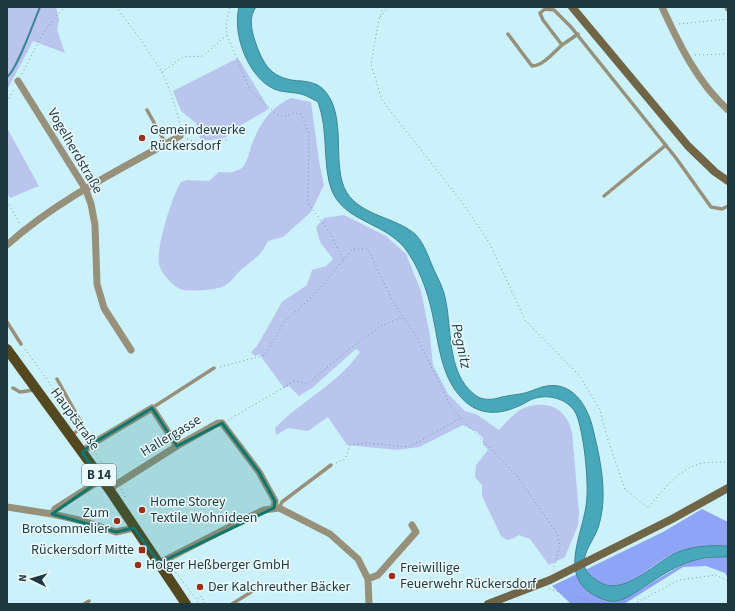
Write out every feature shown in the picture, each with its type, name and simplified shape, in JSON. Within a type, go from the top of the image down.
[{"type":"main road","points":[[572,7],[688,146],[728,181]]},
{"type":"main road","name":"Hauptstraße","points":[[7,349],[102,479],[134,528],[163,561],[186,604]]},
{"type":"main road","points":[[488,604],[550,580],[672,520],[728,488]]},
{"type":"street","points":[[662,7],[686,56],[698,75],[718,101],[728,110]]},
{"type":"street","name":"Vogelherdstraße","points":[[18,81],[86,190],[91,204],[95,225],[97,284],[104,308],[131,350]]},
{"type":"street","points":[[7,245],[23,230],[86,190],[166,144],[183,138]]},
{"type":"street","points":[[82,453],[90,445],[152,408],[177,446]]},
{"type":"street","name":"Hallergasse","points":[[109,489],[177,446],[218,423],[222,423],[259,472],[276,501],[276,508]]},
{"type":"street","points":[[52,514],[55,509],[102,479]]},
{"type":"street","points":[[7,507],[52,514],[116,532],[134,528]]},
{"type":"street","points":[[163,561],[247,518],[276,508],[330,534],[358,559],[368,579],[369,604]]},
{"type":"street","points":[[368,579],[378,575],[416,532],[412,525]]},
{"type":"lane","points":[[562,45],[540,16],[542,10],[554,10],[578,34],[666,145],[711,207],[722,209],[728,206]]},
{"type":"lane","points":[[508,34],[532,66],[537,66],[578,34]]},
{"type":"lane","points":[[147,110],[166,144]]},
{"type":"lane","points":[[604,196],[666,145]]},
{"type":"lane","points":[[7,322],[21,344]]},
{"type":"lane","points":[[152,408],[214,368]]},
{"type":"lane","points":[[57,379],[82,424],[81,428],[70,436]]},
{"type":"lane","points":[[13,388],[20,392],[37,390]]},
{"type":"lane","points":[[276,508],[331,465]]},
{"type":"lane","points":[[232,604],[256,589]]},
{"type":"lane","points":[[84,604],[89,601]]},
{"type":"path","points":[[7,102],[43,34],[60,12],[66,7]]},
{"type":"path","points":[[116,7],[141,40],[162,72],[183,138],[206,145],[227,140]]},
{"type":"path","points":[[230,7],[226,24],[227,35],[250,90],[275,113],[283,117],[295,113],[301,114],[309,133],[308,203],[330,233],[343,260]]},
{"type":"path","points":[[384,7],[379,19],[371,64],[382,100],[464,205],[490,244],[525,320],[579,376],[600,410],[608,440],[625,489],[648,508],[672,480],[686,470],[702,463],[728,462]]},
{"type":"path","points":[[379,19],[388,7]]},
{"type":"path","points":[[670,25],[728,19]]},
{"type":"path","points":[[162,72],[184,57],[203,56],[227,35]]},
{"type":"path","points":[[686,56],[728,54]]},
{"type":"path","points":[[7,201],[23,230]]},
{"type":"path","points":[[214,368],[266,355],[284,322],[317,292],[353,249],[368,248],[392,300],[416,336],[452,408],[516,474],[557,533],[560,546],[550,580]]},
{"type":"path","points":[[222,423],[295,381],[306,384],[357,343],[381,326],[403,317]]},
{"type":"path","points":[[331,465],[345,459],[350,445],[367,443],[409,447],[461,418]]},
{"type":"path","points":[[163,561],[200,604]]},
{"type":"path","points":[[634,604],[678,580],[716,575],[728,581]]},
{"type":"path","points":[[549,589],[589,600],[596,604]]},
{"type":"path","points":[[197,600],[202,596],[205,602],[202,604]]},
{"type":"highlighted area","points":[[152,408],[177,446],[222,423],[259,472],[275,501],[274,508],[159,563],[134,528],[116,532],[52,514],[102,479],[82,453],[90,445]]},
{"type":"shaded area","points":[[7,7],[56,7],[59,19],[57,30],[65,53],[33,41],[7,90]]},
{"type":"shaded area","points":[[239,7],[256,7],[252,15],[251,26],[257,48],[270,69],[283,78],[310,82],[318,85],[331,100],[338,126],[342,182],[353,201],[370,212],[407,228],[418,237],[423,244],[444,293],[454,361],[465,385],[478,397],[488,399],[525,393],[544,387],[564,387],[577,396],[582,402],[592,425],[598,450],[603,490],[603,503],[598,528],[584,559],[584,566],[590,575],[601,583],[610,586],[619,585],[638,577],[672,555],[692,548],[728,546],[728,557],[705,558],[686,563],[667,572],[631,595],[620,600],[612,601],[600,598],[586,589],[578,579],[575,566],[578,539],[585,510],[587,488],[584,444],[574,410],[565,402],[554,398],[542,397],[532,399],[512,409],[488,412],[473,407],[459,395],[453,387],[445,370],[428,296],[422,278],[414,262],[401,243],[380,229],[357,217],[339,202],[332,191],[329,181],[323,125],[318,102],[302,94],[274,89],[257,75],[244,54],[240,42],[237,18]]},
{"type":"shaded area","points":[[238,58],[269,109],[236,128],[225,138],[201,141],[196,123],[181,111],[173,91]]},
{"type":"shaded area","points":[[291,98],[311,102],[319,161],[324,185],[311,212],[283,237],[268,241],[260,254],[254,260],[222,287],[207,290],[180,289],[170,281],[162,271],[159,264],[159,256],[162,234],[173,199],[181,182],[187,180],[209,181],[219,172],[231,172],[243,167],[261,125],[277,106]]},
{"type":"shaded area","points":[[7,128],[39,186],[10,198],[7,193]]},
{"type":"shaded area","points":[[344,215],[386,236],[406,254],[421,291],[430,336],[433,365],[448,394],[465,411],[476,414],[499,430],[516,413],[531,406],[547,405],[554,407],[565,416],[572,432],[579,512],[578,525],[565,557],[549,565],[530,539],[519,535],[507,540],[501,536],[482,496],[482,485],[475,477],[476,465],[488,450],[483,444],[483,438],[477,432],[463,425],[419,447],[397,450],[347,445],[328,417],[308,431],[288,428],[276,435],[275,428],[331,383],[360,352],[356,349],[312,388],[299,396],[289,386],[284,388],[259,354],[255,356],[251,352],[257,346],[282,302],[307,285],[312,270],[326,266],[333,259],[320,242],[316,227],[324,218]]},
{"type":"shaded area","points":[[702,509],[728,522],[728,546],[700,547],[678,552],[630,582],[619,585],[608,585],[597,581],[585,570],[663,532]]},
{"type":"shaded area","points":[[728,557],[728,578],[725,573],[706,566],[683,567],[624,604],[571,604],[552,586],[577,574],[578,580],[630,595],[693,560]]},
{"type":"waterway","points":[[7,77],[16,65],[40,7]]},
{"type":"place","name":"Gemeindewerke Rückersdorf","points":[[142,138]]},
{"type":"place","name":"Home Storey Textile Wohnideen","points":[[142,510]]},
{"type":"place","name":"Zum Brotsommelier","points":[[117,521]]},
{"type":"place","name":"Rückersdorf Mitte","points":[[142,550]]},
{"type":"place","name":"Holger Heßberger GmbH","points":[[138,565]]},
{"type":"place","name":"Freiwillige Feuerwehr Rückersdorf","points":[[392,576]]},
{"type":"place","name":"Der Kalchreuther Bäcker","points":[[200,587]]},
{"type":"water label","name":"Pegnitz","points":[[461,346]]}]
